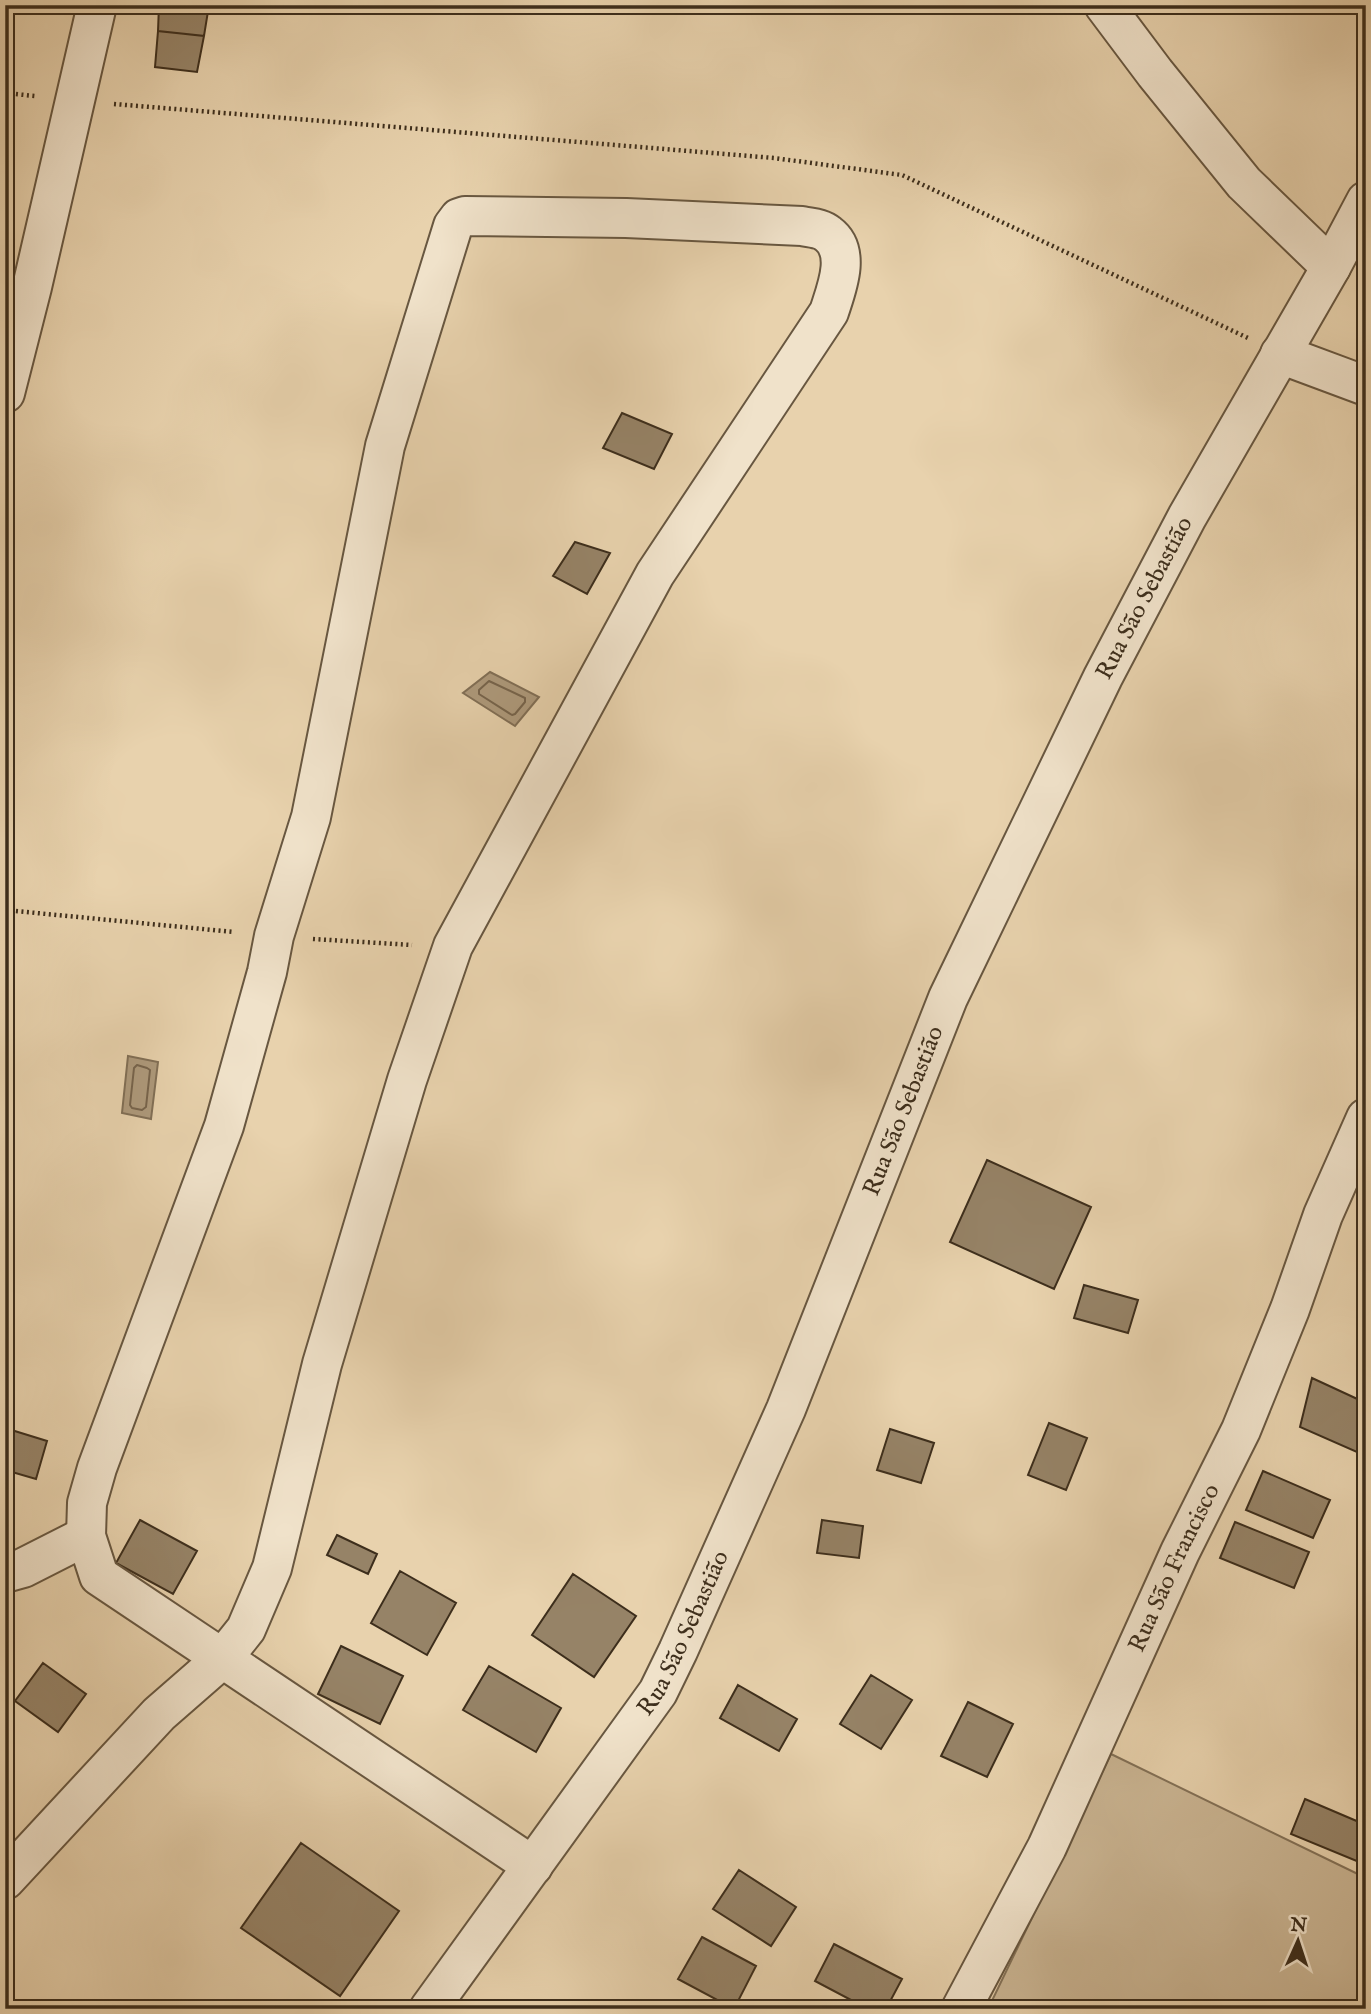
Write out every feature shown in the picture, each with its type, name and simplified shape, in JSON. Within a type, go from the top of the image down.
[{"type":"street","points":[[5,393],[33,287],[97,5]]},
{"type":"street","points":[[1104,5],[1244,183],[1331,267]]},
{"type":"street","name":"Rua São Sebastião","points":[[429,2009],[658,1692],[786,1409],[948,998],[1103,677],[1187,517],[1366,201]]},
{"type":"street","points":[[5,1881],[159,1714],[222,1659],[246,1629],[272,1568],[322,1364],[407,1080],[453,946],[655,574],[829,312],[840,275],[840,257],[836,244],[827,232],[802,226],[625,218],[459,218],[446,242],[385,446],[311,817],[274,936],[267,972],[224,1126],[97,1468],[87,1503],[86,1536],[99,1576],[222,1659],[533,1866]]},
{"type":"street","points":[[1280,354],[1366,386]]},
{"type":"street","name":"Rua São Francisco","points":[[961,2009],[1047,1847],[1180,1552],[1241,1430],[1290,1309],[1323,1215],[1366,1118]]},
{"type":"street","points":[[5,1573],[40,1560],[86,1536]]},
{"type":"path","points":[[74,101],[774,158],[902,176],[1280,354]]},
{"type":"path","points":[[5,910],[333,941],[453,946]]},
{"type":"shaded area","points":[[1111,1754],[1366,1878],[1366,2009],[988,2009]]},
{"type":"water","points":[[490,672],[539,697],[515,726],[463,693]]},
{"type":"water","points":[[128,1056],[158,1062],[151,1119],[122,1113]]},
{"type":"building","points":[[159,5],[209,5],[204,36],[158,31]]},
{"type":"building","points":[[587,5],[651,5],[650,14],[587,10]]},
{"type":"building","points":[[158,31],[204,36],[197,72],[155,67]]},
{"type":"building","points":[[622,413],[672,434],[654,469],[603,448]]},
{"type":"building","points":[[575,542],[610,553],[587,594],[553,576]]},
{"type":"building","points":[[987,1160],[1091,1207],[1054,1289],[950,1242]]},
{"type":"building","points":[[1084,1285],[1138,1300],[1128,1333],[1074,1318]]},
{"type":"building","points":[[1312,1378],[1366,1403],[1366,1456],[1300,1427]]},
{"type":"building","points":[[1049,1423],[1087,1438],[1066,1490],[1028,1475]]},
{"type":"building","points":[[5,1428],[47,1441],[36,1479],[5,1470]]},
{"type":"building","points":[[890,1429],[934,1443],[921,1483],[877,1470]]},
{"type":"building","points":[[1263,1471],[1330,1500],[1313,1538],[1246,1510]]},
{"type":"building","points":[[140,1520],[197,1551],[173,1594],[116,1563]]},
{"type":"building","points":[[822,1520],[863,1526],[859,1558],[817,1553]]},
{"type":"building","points":[[1235,1522],[1309,1552],[1294,1588],[1220,1558]]},
{"type":"building","points":[[337,1535],[377,1554],[368,1574],[327,1555]]},
{"type":"building","points":[[400,1571],[456,1603],[427,1655],[371,1623]]},
{"type":"building","points":[[573,1574],[636,1616],[594,1677],[532,1635]]},
{"type":"building","points":[[341,1646],[403,1676],[380,1724],[318,1694]]},
{"type":"building","points":[[43,1663],[86,1694],[58,1732],[15,1701]]},
{"type":"building","points":[[489,1666],[561,1708],[536,1752],[463,1710]]},
{"type":"building","points":[[871,1675],[912,1700],[881,1749],[840,1724]]},
{"type":"building","points":[[738,1685],[797,1719],[779,1751],[720,1718]]},
{"type":"building","points":[[968,1702],[1013,1724],[987,1777],[941,1756]]},
{"type":"building","points":[[1305,1799],[1366,1825],[1364,1864],[1291,1834]]},
{"type":"building","points":[[301,1843],[399,1911],[340,1996],[241,1928]]},
{"type":"building","points":[[739,1870],[796,1907],[771,1946],[713,1909]]},
{"type":"building","points":[[702,1937],[756,1966],[734,2009],[678,1979]]},
{"type":"building","points":[[834,1944],[902,1979],[886,2009],[868,2009],[815,1981]]}]
